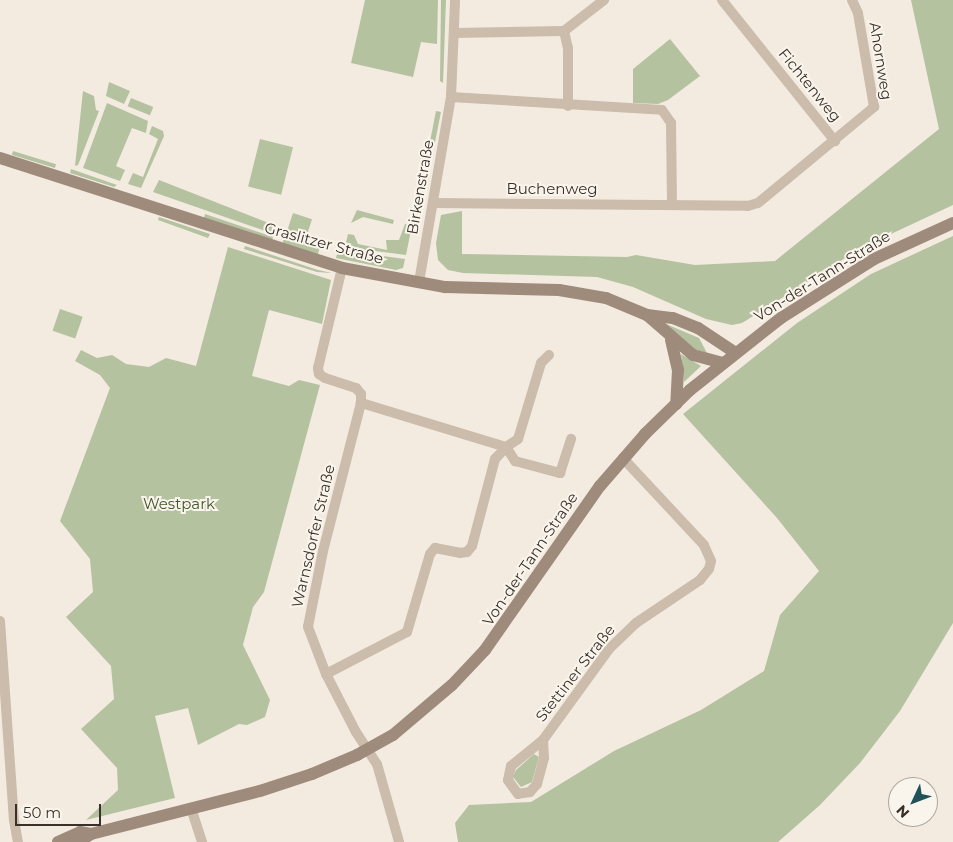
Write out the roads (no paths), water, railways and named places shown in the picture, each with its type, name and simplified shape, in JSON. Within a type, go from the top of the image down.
[{"type":"street","name":"Birkenstraße","points":[[419,282],[451,98],[455,0]]},
{"type":"street","points":[[455,33],[564,31],[604,0]]},
{"type":"street","name":"Fichtenweg","points":[[672,203],[758,203],[835,141],[722,0]]},
{"type":"street","name":"Ahornweg","points":[[835,141],[871,112],[875,102],[858,13],[852,0]]},
{"type":"street","points":[[564,31],[568,48],[568,106]]},
{"type":"street","points":[[451,98],[568,106],[654,109],[667,114],[670,122],[672,203]]},
{"type":"street","name":"Graslitzer Straße","points":[[0,158],[342,268],[469,290],[585,293],[647,314],[673,318],[698,328],[734,352]]},
{"type":"street","name":"Buchenweg","points":[[433,203],[672,203]]},
{"type":"street","name":"Von-der-Tann-Straße","points":[[79,842],[91,834],[312,774],[367,750],[426,709],[490,645],[584,508],[623,458],[676,404],[734,352],[776,321],[874,259],[953,223]]},
{"type":"street","points":[[342,268],[318,368],[319,374],[325,378],[356,388],[361,394],[361,402],[506,447],[515,461],[560,473],[570,439]]},
{"type":"street","name":"Graslitzer Straße","points":[[647,314],[693,356],[722,363]]},
{"type":"street","points":[[670,337],[678,370],[676,404]]},
{"type":"street","points":[[326,674],[407,632],[430,554],[435,548],[460,553],[467,552],[472,546],[495,459],[506,447],[518,439],[541,363],[549,355]]},
{"type":"street","name":"Warnsdorfer Straße","points":[[361,402],[308,618],[310,637],[326,674],[376,764],[399,842]]},
{"type":"street","name":"Stettiner Straße","points":[[543,740],[544,758],[537,784],[530,792],[518,794],[510,786],[508,772],[543,740],[618,639],[661,605],[700,580],[709,569],[711,561],[704,545],[623,458]]},
{"type":"street","points":[[0,621],[14,820],[18,842]]},
{"type":"street","points":[[191,808],[202,842]]},
{"type":"street","name":"Von-der-Tann-Straße","points":[[58,842],[80,832],[91,834]]},
{"type":"park label","name":"Westpark","points":[[179,504]]}]
